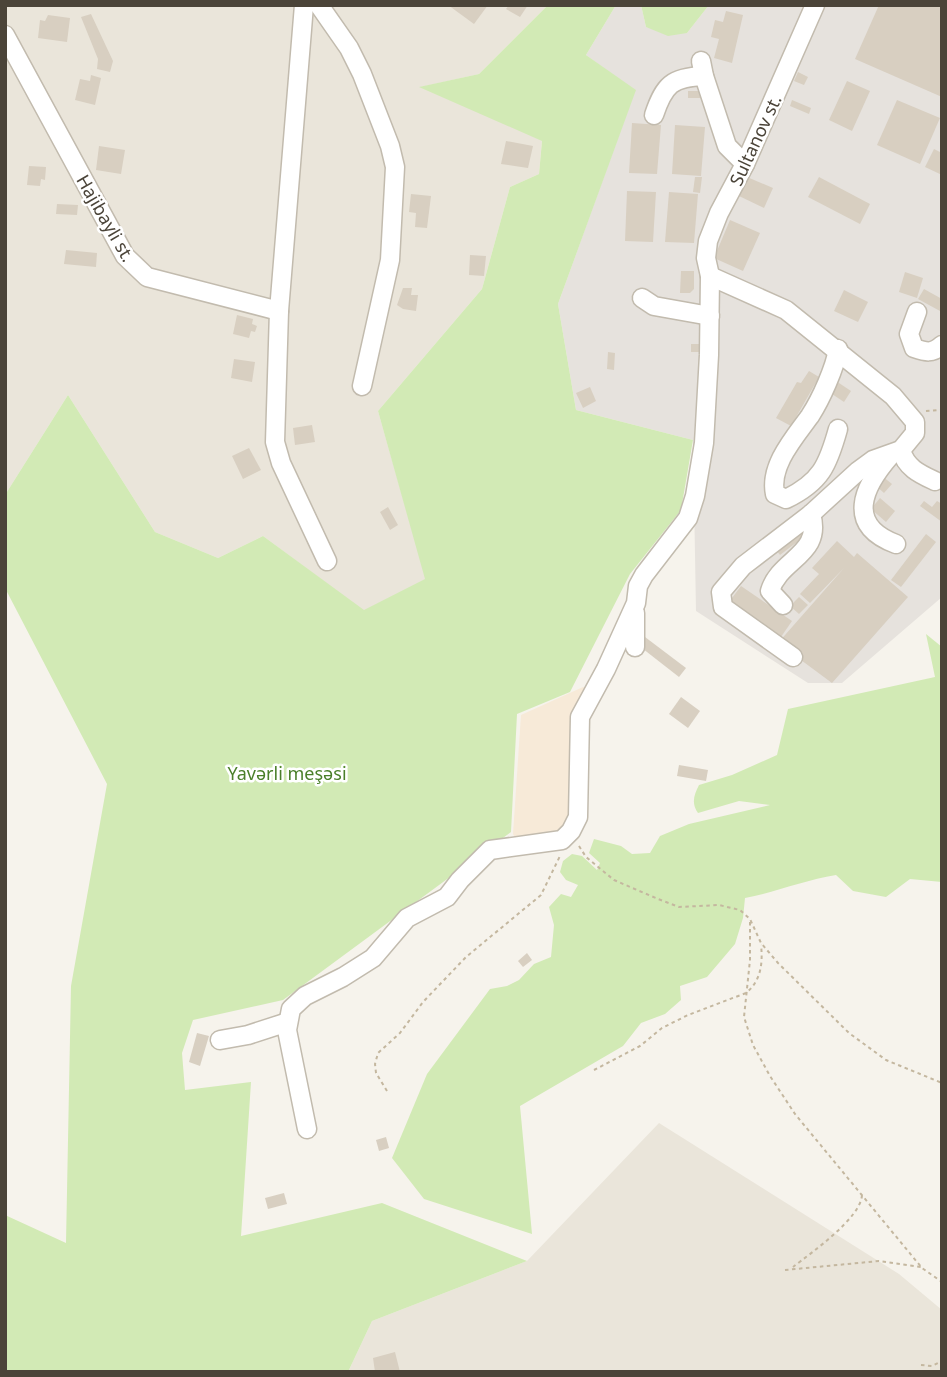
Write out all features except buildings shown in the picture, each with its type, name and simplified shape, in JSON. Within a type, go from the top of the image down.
[{"type":"street","points":[[304,5],[279,311],[275,442],[281,463],[327,561]]},
{"type":"street","points":[[319,5],[349,47],[362,74],[390,146],[395,167],[390,260],[362,386]]},
{"type":"street","name":"Sultanov st.","points":[[636,603],[638,586],[650,564],[682,527],[692,508],[704,443],[710,316],[710,276],[706,258],[708,241],[815,5]]},
{"type":"street","name":"Hajibayli st.","points":[[5,35],[125,257],[147,277],[279,311]]},
{"type":"street","points":[[654,115],[659,100],[670,85],[702,69],[727,146],[745,164]]},
{"type":"street","points":[[710,276],[786,310],[838,349],[912,416],[915,433],[868,486],[863,504],[865,516],[873,531],[881,539],[895,544]]},
{"type":"street","points":[[642,298],[654,306],[710,316]]},
{"type":"street","points":[[917,313],[909,334],[914,348],[928,352],[936,351],[942,345]]},
{"type":"street","points":[[838,349],[835,365],[816,405],[791,440],[772,482],[775,495],[786,499],[810,485],[823,471],[831,455],[838,429]]},
{"type":"street","points":[[896,453],[910,466],[935,481]]},
{"type":"street","points":[[793,657],[723,607],[721,592],[743,566],[811,514],[858,471],[873,460],[896,453]]},
{"type":"street","points":[[783,604],[770,591],[771,586],[781,571],[810,545],[813,534],[811,514]]},
{"type":"street","points":[[635,647],[636,603]]},
{"type":"street","points":[[307,1129],[287,1030],[291,1009],[298,1002],[373,958],[407,918],[447,897],[490,850],[562,840],[571,831],[578,817],[580,717],[606,669],[636,603]]},
{"type":"street","points":[[220,1041],[288,1022]]},
{"type":"path","points":[[912,416],[929,410],[942,410]]},
{"type":"path","points":[[579,845],[581,852],[614,880],[658,899],[679,907],[719,905],[740,910],[750,919],[761,943],[778,963],[849,1032],[886,1060],[942,1083]]},
{"type":"path","points":[[387,1091],[376,1073],[378,1053],[400,1033],[423,1002],[466,957],[541,895],[565,847]]},
{"type":"path","points":[[750,919],[750,960],[744,1017],[749,1035],[770,1076],[795,1114],[922,1268],[942,1282]]},
{"type":"path","points":[[594,1070],[640,1046],[662,1028],[746,993],[753,987],[761,967],[761,943]]},
{"type":"path","points":[[792,1268],[834,1234],[862,1204],[862,1195]]},
{"type":"path","points":[[786,1270],[879,1261],[922,1268]]},
{"type":"path","points":[[921,1365],[932,1366],[942,1361]]},
{"type":"shaded area","points":[[5,5],[548,5],[479,74],[421,87],[542,140],[539,174],[510,187],[482,289],[378,411],[426,579],[364,611],[263,536],[218,558],[155,532],[68,395],[5,495]]},
{"type":"shaded area","points":[[616,5],[641,5],[646,27],[687,33],[709,5],[942,5],[942,597],[842,683],[808,683],[696,611],[693,440],[576,410],[558,304],[635,91],[586,55]]},
{"type":"shaded area","points":[[583,687],[590,690],[575,812],[559,838],[516,839],[513,834],[521,715]]},
{"type":"shaded area","points":[[659,1123],[899,1274],[942,1310],[942,1372],[348,1372],[372,1321],[527,1261]]},
{"type":"green space","name":"Yavərli meşəsi","points":[[548,5],[616,5],[586,55],[636,90],[558,304],[576,410],[693,440],[681,510],[630,574],[570,692],[517,714],[511,832],[283,1000],[193,1020],[182,1053],[185,1090],[251,1082],[241,1236],[382,1203],[527,1261],[372,1321],[348,1372],[5,1372],[5,1215],[66,1243],[71,986],[107,784],[5,588],[5,495],[68,395],[155,532],[218,558],[263,536],[364,610],[425,579],[378,411],[482,289],[510,187],[539,174],[542,141],[419,87],[479,74]]},
{"type":"green space","points":[[641,5],[709,5],[687,33],[668,36],[646,27]]},
{"type":"green space","points":[[926,634],[942,647],[942,882],[910,879],[886,897],[853,891],[836,875],[745,898],[743,918],[735,944],[707,977],[680,986],[681,1000],[665,1014],[641,1023],[623,1046],[520,1106],[532,1234],[424,1199],[392,1158],[427,1074],[490,989],[507,986],[519,980],[534,964],[551,957],[554,925],[549,907],[561,894],[571,897],[578,885],[566,880],[560,872],[563,861],[572,854],[582,856],[597,870],[600,863],[589,853],[594,839],[621,846],[632,854],[650,853],[660,836],[689,824],[770,805],[739,801],[698,813],[694,799],[699,785],[732,775],[777,755],[788,709],[935,677]]}]
